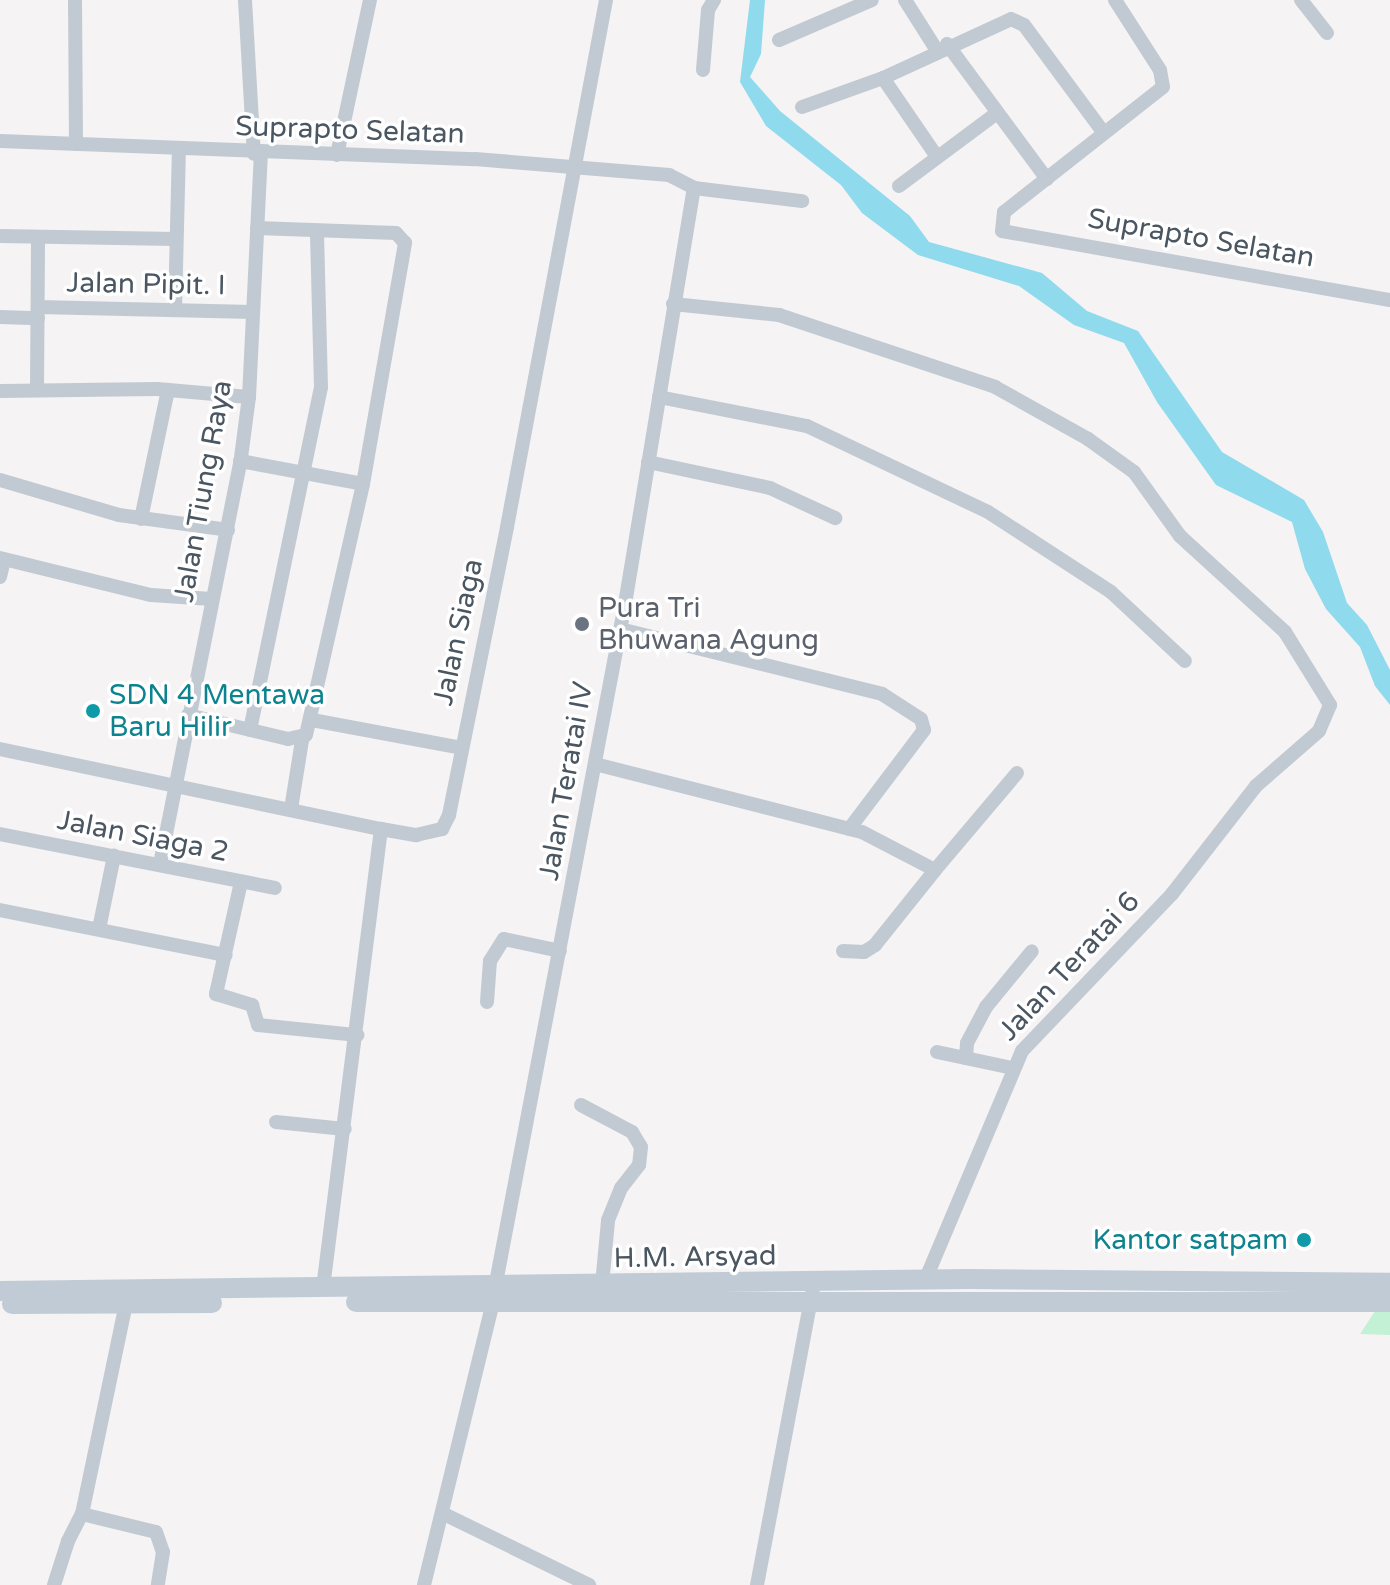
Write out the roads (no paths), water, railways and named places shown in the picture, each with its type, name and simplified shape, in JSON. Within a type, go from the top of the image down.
[{"type":"street","points":[[75,0],[76,144]]},
{"type":"street","name":"Jalan Tiung Raya","points":[[160,864],[173,785],[228,530],[249,397],[257,228],[257,154],[245,0]]},
{"type":"street","points":[[337,155],[370,0]]},
{"type":"street","name":"Jalan Siaga","points":[[0,749],[381,829],[416,835],[442,829],[449,815],[606,0]]},
{"type":"street","points":[[703,70],[708,10],[714,0]]},
{"type":"street","points":[[779,40],[872,0]]},
{"type":"street","points":[[905,0],[1047,179],[1160,90],[1164,81],[1115,0]]},
{"type":"street","points":[[1301,0],[1327,33]]},
{"type":"street","points":[[802,107],[883,78],[942,46],[1005,19],[1018,20],[1104,133]]},
{"type":"street","points":[[883,78],[935,154]]},
{"type":"street","points":[[899,186],[935,154],[997,113]]},
{"type":"street","name":"Suprapto Selatan","points":[[0,141],[575,167],[669,175],[694,188],[802,201]]},
{"type":"street","points":[[175,310],[179,150]]},
{"type":"street","name":"Suprapto Selatan","points":[[1047,179],[1004,212],[1002,231],[1390,300]]},
{"type":"street","name":"Jalan Teratai IV","points":[[424,1585],[494,1295],[620,629],[694,188]]},
{"type":"street","points":[[257,228],[396,233],[405,243],[363,484],[312,720],[302,740],[291,809]]},
{"type":"street","points":[[250,730],[321,387],[317,231]]},
{"type":"street","points":[[0,236],[176,239]]},
{"type":"street","points":[[37,389],[38,237]]},
{"type":"street","name":"Jalan Teratai 6","points":[[673,304],[779,315],[995,387],[1088,439],[1134,472],[1180,536],[1285,632],[1325,691],[1330,710],[1319,731],[1256,786],[1172,894],[1058,1008],[1012,1068],[925,1281]]},
{"type":"street","name":"Jalan Pipit. I","points":[[0,317],[38,312],[253,312]]},
{"type":"street","points":[[141,519],[168,390]]},
{"type":"street","points":[[0,391],[168,390],[249,397]]},
{"type":"street","points":[[659,397],[807,426],[969,503],[1043,544],[1111,592],[1185,661]]},
{"type":"street","points":[[240,461],[363,484]]},
{"type":"street","points":[[648,462],[770,488],[835,518]]},
{"type":"street","points":[[0,480],[141,519],[228,530]]},
{"type":"street","points":[[0,577],[2,558],[151,595],[212,599]]},
{"type":"street","points":[[620,629],[882,694],[921,719],[924,730],[849,829]]},
{"type":"street","points":[[188,715],[302,740]]},
{"type":"street","points":[[312,720],[461,748]]},
{"type":"street","points":[[595,764],[849,829],[935,870]]},
{"type":"street","points":[[843,951],[864,952],[875,945],[1017,773]]},
{"type":"street","points":[[323,1288],[381,829]]},
{"type":"street","name":"Jalan Siaga 2","points":[[0,834],[275,888]]},
{"type":"street","points":[[99,929],[114,856]]},
{"type":"street","points":[[241,882],[216,994],[252,1005],[258,1025],[357,1035]]},
{"type":"street","points":[[0,910],[226,955]]},
{"type":"street","points":[[487,1002],[490,961],[504,939],[560,951]]},
{"type":"street","points":[[966,1058],[967,1043],[986,1007],[1032,951]]},
{"type":"street","points":[[937,1052],[1012,1068]]},
{"type":"street","points":[[581,1105],[632,1132],[641,1147],[639,1165],[611,1212],[602,1285]]},
{"type":"street","points":[[276,1122],[345,1129]]},
{"type":"street","name":"H.M. Arsyad","points":[[0,1304],[814,1292],[925,1281],[1390,1283]]},
{"type":"street","name":"H.M. Arsyad","points":[[0,1291],[323,1288],[494,1295],[602,1285],[814,1292],[1390,1302]]},
{"type":"street","points":[[757,1585],[814,1292]]},
{"type":"street","points":[[54,1585],[82,1514],[126,1304]]},
{"type":"street","points":[[442,1513],[583,1584]]},
{"type":"street","points":[[82,1514],[156,1532],[162,1542],[158,1585]]},
{"type":"water","points":[[750,0],[765,0],[761,54],[750,77],[780,111],[910,216],[929,242],[1042,273],[1087,311],[1138,331],[1222,452],[1304,500],[1323,532],[1347,603],[1367,625],[1390,670],[1390,705],[1375,686],[1360,647],[1326,609],[1305,569],[1292,522],[1216,485],[1157,402],[1124,343],[1074,325],[1019,286],[918,255],[862,213],[841,185],[766,126],[740,82]]},
{"type":"place","name":"Pura Tri Bhuwana Agung","points":[[582,624]]},
{"type":"place","name":"SDN 4 Mentawa Baru Hilir","points":[[93,711]]},
{"type":"place","name":"Kantor satpam","points":[[1304,1240]]}]
